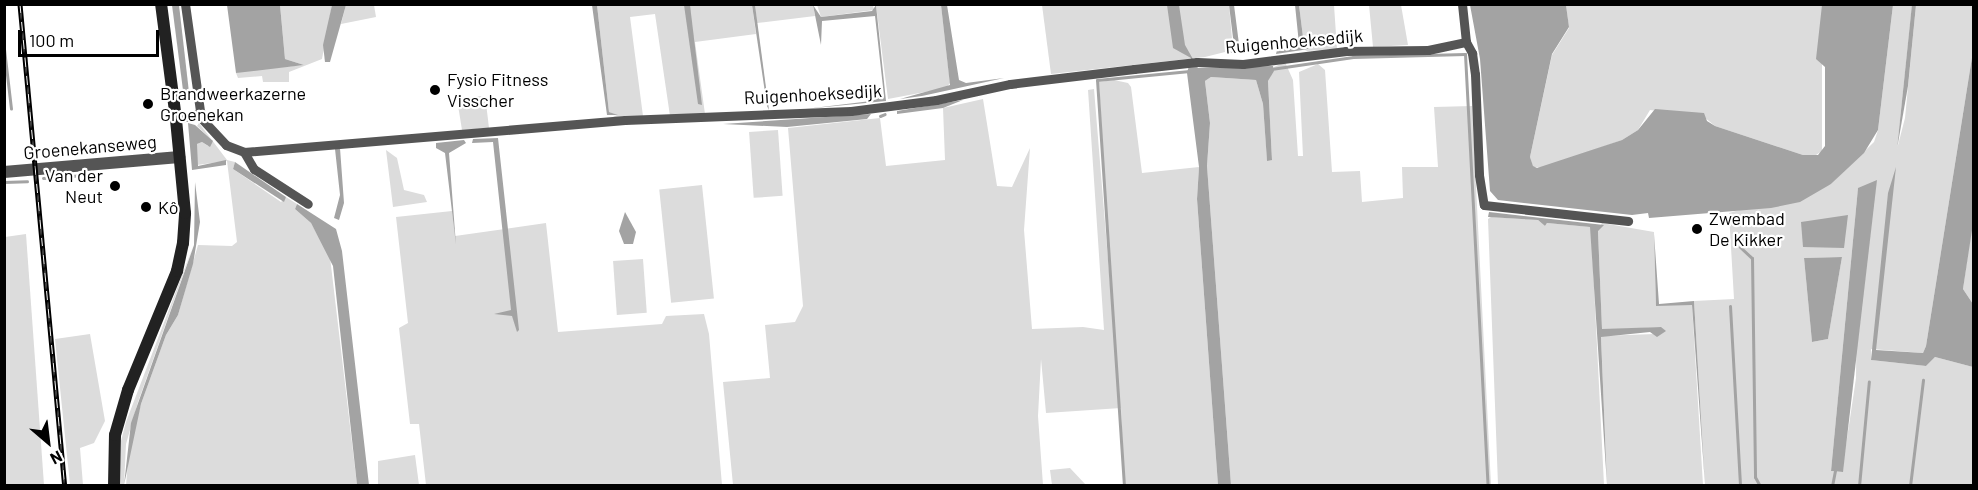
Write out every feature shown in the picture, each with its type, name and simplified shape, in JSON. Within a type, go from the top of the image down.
[{"type":"main road","points":[[114,486],[115,435],[128,390],[177,271],[183,243],[185,213],[161,4]]},
{"type":"street","points":[[185,4],[201,113],[226,145],[244,152],[254,169],[308,204]]},
{"type":"street","points":[[1462,4],[1466,42],[1475,74],[1479,175],[1484,205],[1628,221]]},
{"type":"street","name":"Ruigenhoeksedijk","points":[[244,152],[625,120],[851,111],[936,100],[1021,82],[1193,62],[1243,64],[1327,52],[1428,50],[1466,42]]},
{"type":"street","points":[[176,119],[201,113]]},
{"type":"street","name":"Groenekanseweg","points":[[4,172],[179,157]]},
{"type":"shaded area","points":[[1912,4],[1916,5],[1908,86],[1897,149]]},
{"type":"shaded area","points":[[172,5],[179,5],[190,101],[184,98]]},
{"type":"shaded area","points":[[227,5],[280,5],[285,59],[304,65],[236,73]]},
{"type":"shaded area","points":[[280,5],[332,5],[322,59],[289,72],[289,82],[263,82],[262,76],[238,78],[236,73],[241,71],[304,65],[285,59]]},
{"type":"shaded area","points":[[332,5],[346,5],[330,62],[325,62],[323,45]]},
{"type":"shaded area","points":[[346,5],[374,5],[376,17],[341,24]]},
{"type":"shaded area","points":[[592,5],[597,5],[609,112],[618,115],[607,115]]},
{"type":"shaded area","points":[[597,5],[752,5],[756,34],[695,42],[705,114],[670,116],[655,14],[630,17],[643,116],[611,118],[617,115],[609,112]]},
{"type":"shaded area","points":[[684,5],[690,5],[702,105],[698,104]]},
{"type":"shaded area","points":[[752,5],[755,5],[769,110],[767,106]]},
{"type":"shaded area","points":[[755,5],[813,5],[815,16],[757,23]]},
{"type":"shaded area","points":[[813,5],[821,17],[872,11],[876,5],[886,101],[805,109],[871,101],[884,96],[875,16],[822,21],[821,45]]},
{"type":"shaded area","points":[[817,5],[873,5],[874,10],[821,17]]},
{"type":"shaded area","points":[[876,5],[941,5],[950,83],[946,88],[888,99]]},
{"type":"shaded area","points":[[941,5],[947,5],[959,80],[966,83],[1004,78],[900,99],[950,85]]},
{"type":"shaded area","points":[[1042,5],[1229,5],[1233,50],[1205,57],[1051,74]]},
{"type":"shaded area","points":[[1167,5],[1179,5],[1185,45],[1198,68],[1273,66],[1274,71],[1268,81],[1272,160],[1267,161],[1263,104],[1256,80],[1211,77],[1205,81],[1210,123],[1207,166],[1231,485],[1218,485],[1197,199],[1199,167],[1187,73],[1191,58],[1173,48]]},
{"type":"shaded area","points":[[1229,5],[1234,5],[1240,52],[1229,53],[1234,46]]},
{"type":"shaded area","points":[[1295,5],[1299,5],[1304,45],[1309,49],[1276,54],[1277,50],[1299,44]]},
{"type":"shaded area","points":[[1299,5],[1334,5],[1337,49],[1305,51],[1309,49],[1304,45]]},
{"type":"shaded area","points":[[1369,5],[1401,5],[1408,45],[1373,47]]},
{"type":"shaded area","points":[[1470,5],[1566,5],[1569,27],[1552,54],[1530,157],[1533,166],[1537,168],[1622,140],[1638,130],[1655,109],[1704,113],[1707,121],[1715,126],[1803,155],[1818,155],[1825,146],[1825,67],[1816,59],[1822,5],[1893,5],[1878,130],[1864,153],[1831,184],[1800,202],[1771,208],[1649,218],[1648,213],[1632,215],[1498,200],[1490,191],[1480,59]]},
{"type":"shaded area","points":[[1566,5],[1822,5],[1822,151],[1813,157],[1803,155],[1715,126],[1704,117],[1650,110],[1638,130],[1622,140],[1543,168],[1533,167],[1530,157],[1552,55],[1569,28]]},
{"type":"shaded area","points":[[1893,5],[1912,5],[1897,149],[1905,118],[1916,5],[1973,5],[1973,51],[1926,346],[1923,353],[1871,349],[1871,360],[1926,366],[1935,357],[1973,367],[1973,485],[1705,485],[1694,301],[1734,299],[1729,213],[1831,184],[1874,142],[1878,130]],"holes":[[[1858,188],[1856,378],[1842,472],[1831,471]],[[1842,257],[1828,339],[1812,342],[1804,258]]]},
{"type":"shaded area","points":[[1973,51],[1974,217],[1963,289],[1973,304],[1973,367],[1935,357],[1926,366],[1871,360],[1888,193],[1896,167],[1876,350],[1923,353],[1926,346]]},
{"type":"shaded area","points":[[1285,62],[1293,80],[1298,156],[1303,156],[1299,72],[1318,64],[1325,70],[1332,172],[1360,171],[1362,202],[1403,198],[1402,167],[1438,167],[1434,107],[1472,106],[1491,485],[1231,485],[1207,166],[1210,123],[1205,81],[1211,77],[1256,80],[1263,104],[1267,160],[1272,160],[1268,81],[1274,67]]},
{"type":"shaded area","points":[[1114,80],[1128,83],[1131,87],[1142,173],[1199,167],[1197,199],[1218,485],[1124,485],[1121,408],[1046,413],[1041,359],[1038,416],[1043,485],[733,485],[723,382],[770,378],[765,325],[795,322],[803,306],[788,128],[880,118],[886,166],[945,160],[943,108],[983,99],[997,186],[1012,187],[1030,148],[1024,230],[1032,329],[1083,327],[1104,330],[1088,90],[1094,89],[1111,296],[1099,82]]},
{"type":"shaded area","points":[[481,96],[486,103],[489,128],[462,130],[457,99]]},
{"type":"shaded area","points":[[963,100],[943,108],[897,114],[897,111]]},
{"type":"shaded area","points":[[871,114],[867,119],[787,127],[723,124]]},
{"type":"shaded area","points":[[188,123],[195,125],[213,141],[210,147],[202,142],[197,144],[198,166],[226,160],[226,165],[192,170]]},
{"type":"shaded area","points":[[199,123],[212,140],[197,126]]},
{"type":"shaded area","points":[[778,130],[783,196],[754,198],[749,132]]},
{"type":"shaded area","points":[[498,138],[519,330],[517,332],[512,316],[494,314],[511,310],[493,142],[472,143],[473,139]]},
{"type":"shaded area","points":[[464,140],[466,143],[449,153],[456,245],[445,153],[436,148],[436,143]]},
{"type":"shaded area","points":[[213,141],[227,160],[235,162],[233,169],[281,202],[286,197],[297,204],[295,209],[311,223],[330,257],[357,485],[126,486],[129,448],[141,404],[166,335],[178,315],[198,245],[232,246],[237,242],[227,161],[197,165],[197,144],[202,142],[208,146]]},
{"type":"shaded area","points":[[340,148],[344,203],[339,220],[334,218],[340,195],[335,149]]},
{"type":"shaded area","points":[[386,150],[397,158],[404,190],[424,195],[427,202],[393,207]]},
{"type":"shaded area","points":[[235,162],[286,197],[284,202],[233,169]]},
{"type":"shaded area","points":[[1877,180],[1843,472],[1831,471],[1858,188]]},
{"type":"shaded area","points":[[195,182],[200,222],[193,264],[178,315],[166,335],[141,404],[124,485],[131,423],[194,245]]},
{"type":"shaded area","points":[[702,185],[714,298],[671,303],[659,189]]},
{"type":"shaded area","points":[[297,204],[336,229],[342,251],[369,485],[357,485],[333,266],[311,223],[295,209]]},
{"type":"shaded area","points":[[452,211],[455,236],[546,223],[558,332],[662,324],[666,316],[704,314],[709,334],[722,485],[426,485],[419,424],[410,424],[399,328],[408,323],[396,217]]},
{"type":"shaded area","points":[[625,212],[636,232],[633,244],[624,244],[619,231]]},
{"type":"shaded area","points":[[1489,212],[1604,225],[1598,231],[1602,329],[1661,327],[1666,331],[1657,337],[1650,332],[1601,337],[1607,485],[1590,227],[1547,223],[1545,226],[1538,220],[1488,217]]},
{"type":"shaded area","points":[[1848,215],[1844,248],[1803,247],[1801,222]]},
{"type":"shaded area","points":[[1491,217],[1538,220],[1545,226],[1547,223],[1591,227],[1604,485],[1498,485],[1488,219]]},
{"type":"shaded area","points":[[1973,217],[1973,304],[1963,289]]},
{"type":"shaded area","points":[[1602,223],[1654,232],[1656,305],[1692,305],[1703,485],[1607,485],[1601,336],[1654,334],[1661,327],[1602,330],[1598,230]]},
{"type":"shaded area","points":[[26,234],[44,485],[5,485],[5,237]]},
{"type":"shaded area","points":[[1654,234],[1659,304],[1694,301],[1705,485],[1692,305],[1656,306]]},
{"type":"shaded area","points":[[194,244],[138,402],[126,444],[124,485],[119,486],[121,441],[126,422]]},
{"type":"shaded area","points":[[1842,257],[1828,339],[1812,342],[1804,258]]},
{"type":"shaded area","points":[[643,259],[647,313],[617,315],[613,261]]},
{"type":"shaded area","points":[[90,334],[105,421],[94,443],[80,448],[83,485],[70,485],[55,339]]},
{"type":"shaded area","points":[[415,455],[419,485],[378,485],[378,461]]},
{"type":"shaded area","points":[[1070,468],[1086,485],[1052,485],[1050,470]]},
{"type":"waterway","points":[[4,49],[11,109]]},
{"type":"waterway","points":[[1271,69],[1353,57],[1465,54],[1488,486]]},
{"type":"waterway","points":[[1124,486],[1097,80],[1190,71]]},
{"type":"waterway","points":[[880,116],[885,114]]},
{"type":"waterway","points":[[43,178],[99,174]]},
{"type":"waterway","points":[[4,182],[27,181]]},
{"type":"waterway","points":[[1740,247],[1752,258],[1755,477],[1760,486]]},
{"type":"waterway","points":[[1730,306],[1740,486]]},
{"type":"waterway","points":[[1910,486],[1923,380]]},
{"type":"waterway","points":[[1859,486],[1869,381]]},
{"type":"waterway","points":[[1832,486],[1835,470]]},
{"type":"railway","points":[[20,4],[65,486]]},
{"type":"place","name":"Fysio Fitness Visscher","points":[[435,90]]},
{"type":"place","name":"Brandweerkazerne Groenekan","points":[[148,104]]},
{"type":"place","name":"Van der Neut","points":[[115,186]]},
{"type":"place","name":"Kô","points":[[146,207]]},
{"type":"place","name":"Zwembad De Kikker","points":[[1697,229]]}]
